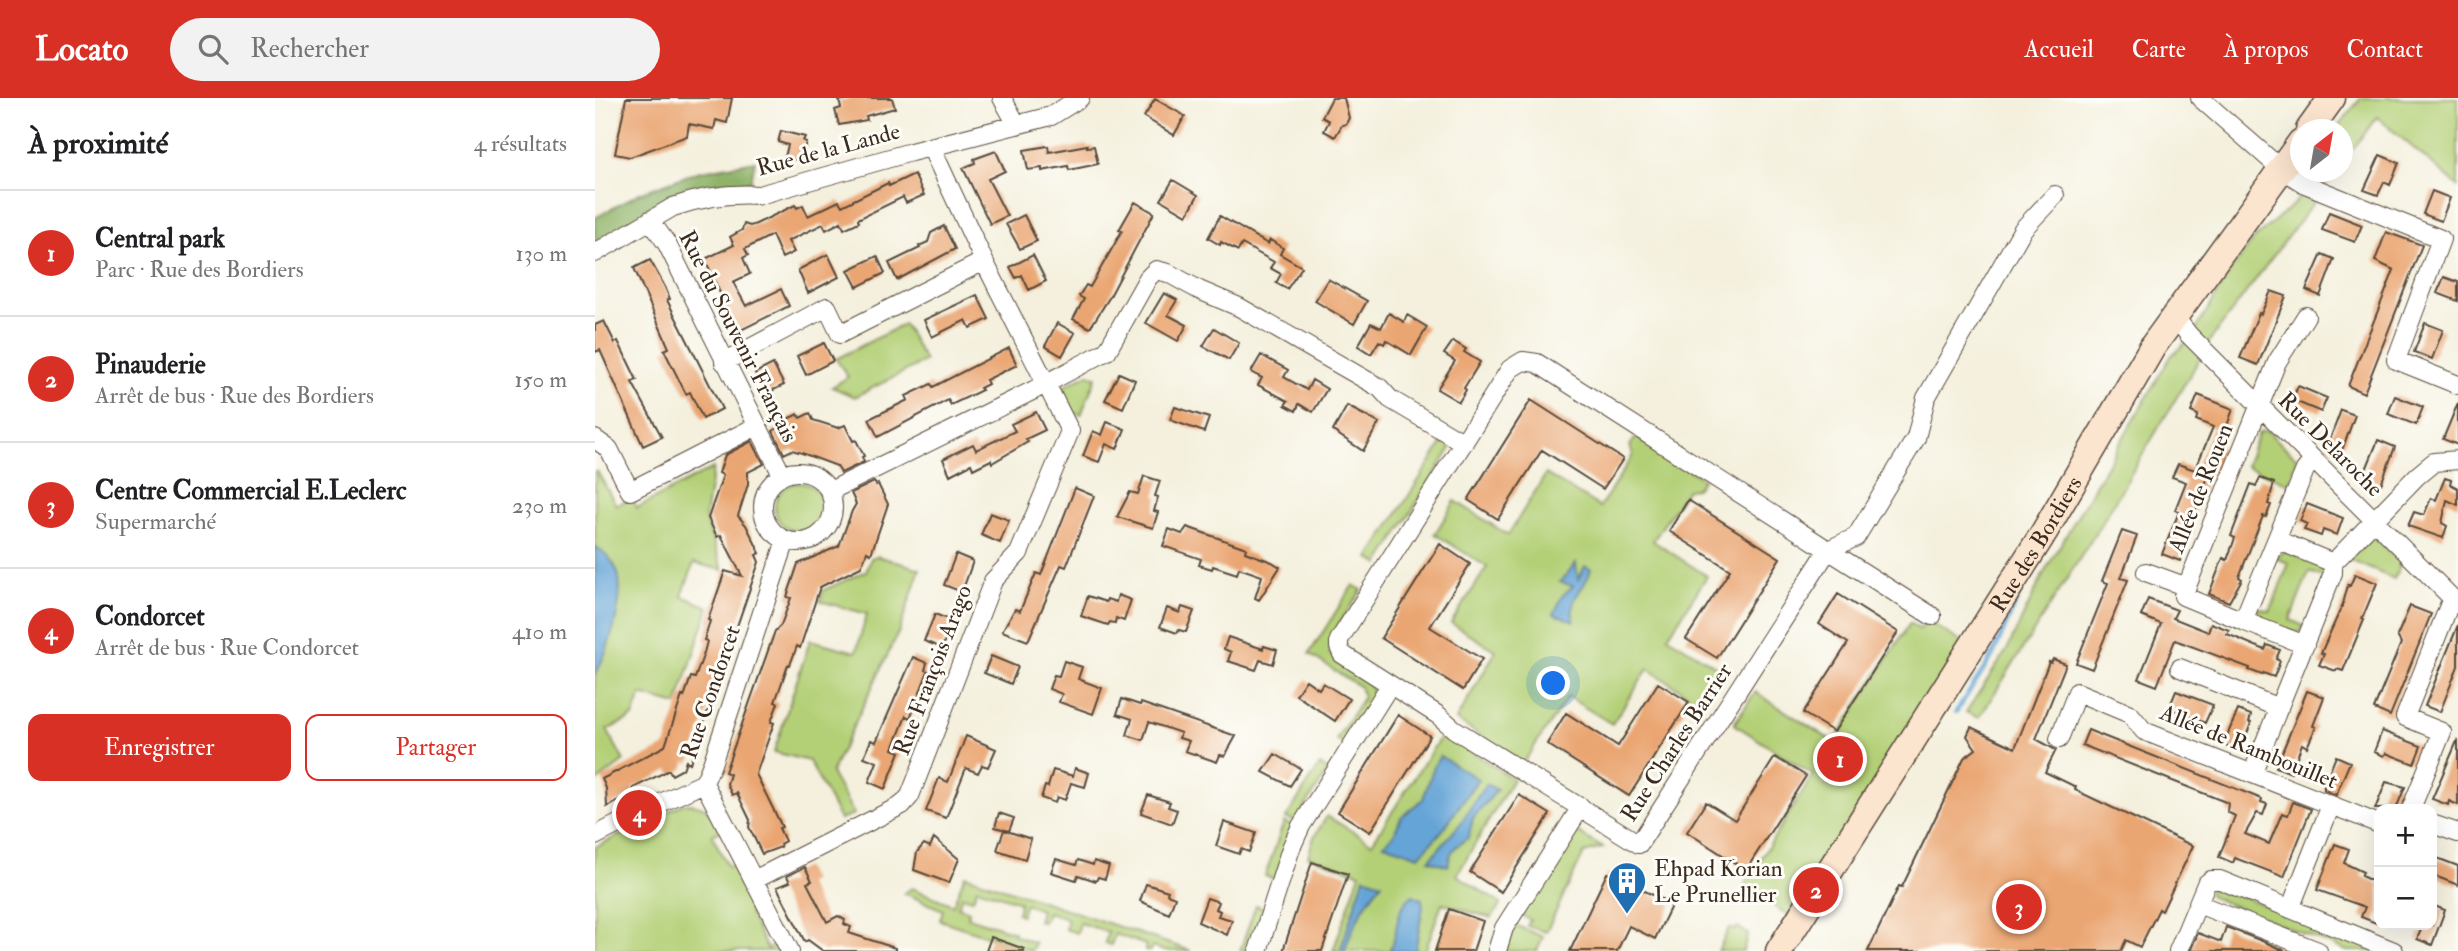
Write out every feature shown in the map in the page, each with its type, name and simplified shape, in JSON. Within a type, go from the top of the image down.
[{"type":"street","points":[[1002,98],[1017,125]]},
{"type":"street","name":"Rue de la Lande","points":[[595,253],[673,208],[703,197],[734,193],[759,195],[1051,116],[1080,98]]},
{"type":"street","points":[[2200,98],[2281,169],[2305,184],[2441,239],[2396,360],[2458,385]]},
{"type":"street","points":[[2317,119],[2332,98]]},
{"type":"street","points":[[930,147],[1044,384]]},
{"type":"street","name":"Rue des Bordiers","points":[[1779,951],[1972,647],[2153,346],[2290,157]]},
{"type":"street","points":[[1828,550],[1856,537],[1916,438],[1926,398],[2023,229],[2055,195]]},
{"type":"street","name":"Rue du Souvenir Français","points":[[650,220],[667,244],[782,475]]},
{"type":"street","points":[[724,362],[827,307],[840,334],[984,261]]},
{"type":"street","points":[[830,491],[1107,351],[1148,278],[1156,270],[1162,270],[1238,307],[1380,388],[1390,400],[1464,443]]},
{"type":"street","name":"Rue Delaroche","points":[[2174,316],[2189,335],[2455,601]]},
{"type":"street","name":"Allée de Rouen","points":[[2243,621],[2183,596],[2277,362],[2306,316]]},
{"type":"street","name":"Rue Charles Barrier","points":[[1523,361],[1537,362],[1828,550],[1639,844],[1454,729],[1342,654],[1339,648],[1339,640],[1510,369],[1523,361]]},
{"type":"street","name":"Rue François Arago","points":[[754,880],[902,805],[910,796],[993,581],[1019,553],[1070,431],[1044,384]]},
{"type":"street","points":[[595,439],[609,449],[630,491],[757,426]]},
{"type":"street","points":[[2305,645],[2243,621],[2305,470],[2313,460]]},
{"type":"street","points":[[2252,774],[2333,573],[2333,562],[2434,462],[2458,460]]},
{"type":"street","points":[[796,471],[810,473],[822,480],[830,491],[834,505],[832,519],[825,531],[813,539],[800,542],[786,540],[776,535],[768,526],[763,503],[766,492],[782,475],[796,471]]},
{"type":"street","name":"Rue Condorcet","points":[[595,836],[631,816],[704,783],[786,540]]},
{"type":"street","points":[[2277,540],[2333,562]]},
{"type":"street","points":[[1828,550],[1932,616]]},
{"type":"street","name":"Allée de Rouen","points":[[2146,572],[2187,587]]},
{"type":"street","points":[[2413,804],[2442,732],[2405,717],[2455,601]]},
{"type":"street","points":[[2180,668],[2279,708]]},
{"type":"street","points":[[1258,951],[1291,848],[1301,826],[1391,685]]},
{"type":"street","name":"Allée de Rambouillet","points":[[2059,739],[2077,692],[2130,714],[2144,731],[2374,822]]},
{"type":"street","points":[[704,783],[790,951]]},
{"type":"street","points":[[2290,909],[2331,805]]},
{"type":"street","points":[[1497,951],[1504,928],[1581,807]]},
{"type":"street","points":[[2437,826],[2458,834]]},
{"type":"street","points":[[2178,951],[2206,884],[2211,880],[2220,880],[2394,951]]},
{"type":"street","points":[[2198,904],[2318,951]]},
{"type":"green space","points":[[2361,98],[2458,98],[2458,186],[2377,117],[2353,149],[2353,119],[2344,119]]},
{"type":"green space","points":[[755,161],[751,181],[667,208],[595,247],[595,218],[640,193],[697,172]]},
{"type":"green space","points":[[2309,182],[2329,182],[2212,338],[2097,531],[1979,718],[1966,712],[2007,650],[2044,573],[2171,356],[2191,338],[2232,269],[2255,238],[2295,203]]},
{"type":"green space","points":[[904,324],[925,361],[855,397],[832,387],[848,377],[836,359]]},
{"type":"green space","points":[[1088,374],[1096,377],[1081,415],[1070,411],[1064,396],[1064,386]]},
{"type":"green space","points":[[2264,431],[2297,458],[2290,484],[2246,466],[2259,432]]},
{"type":"green space","points":[[1636,437],[1703,479],[1697,488],[1687,489],[1653,541],[1707,576],[1668,637],[1722,670],[1701,703],[1648,669],[1612,724],[1568,697],[1523,763],[1456,720],[1496,651],[1451,623],[1487,567],[1435,534],[1455,501],[1508,535],[1546,474],[1600,507],[1633,455],[1630,446]]},
{"type":"green space","points":[[1445,439],[1451,448],[1379,564],[1369,558]]},
{"type":"green space","points":[[713,468],[705,518],[723,570],[694,563],[682,596],[709,607],[677,705],[641,695],[633,717],[607,730],[624,761],[595,783],[595,471],[616,505],[632,498],[637,508]]},
{"type":"green space","points":[[799,483],[808,484],[816,490],[822,498],[822,516],[816,524],[808,530],[799,531],[790,530],[782,524],[776,516],[775,507],[776,498],[782,490],[790,484]]},
{"type":"green space","points":[[2374,539],[2401,563],[2394,579],[2347,559],[2367,541]]},
{"type":"green space","points":[[2285,551],[2316,563],[2323,569],[2323,577],[2309,572],[2290,620],[2304,626],[2300,632],[2273,626],[2261,618],[2256,607],[2270,611],[2289,563],[2275,558]]},
{"type":"green space","points":[[877,556],[920,569],[899,631],[831,773],[854,814],[840,820],[809,761],[774,752],[810,640],[856,652],[867,614],[820,601],[824,590],[866,571],[871,558]]},
{"type":"green space","points":[[1353,585],[1362,590],[1336,629],[1330,654],[1369,681],[1373,698],[1345,745],[1336,740],[1363,698],[1360,687],[1309,654]]},
{"type":"green space","points":[[1926,620],[1966,645],[1790,916],[1748,890],[1750,887],[1745,884],[1813,775],[1734,724],[1755,692],[1834,742],[1910,623],[1920,630]]},
{"type":"green space","points":[[1443,733],[1513,779],[1457,875],[1501,904],[1491,918],[1442,903],[1425,951],[1333,951],[1360,873],[1308,856],[1314,837],[1327,816],[1372,843]]},
{"type":"green space","points":[[1320,765],[1328,771],[1296,821],[1286,818]]},
{"type":"green space","points":[[683,804],[702,807],[714,818],[721,831],[712,835],[728,867],[736,863],[760,907],[749,913],[767,949],[777,943],[782,951],[595,951],[595,847]]},
{"type":"green space","points":[[1284,822],[1294,826],[1275,879],[1265,876]]},
{"type":"green space","points":[[1575,831],[1603,848],[1584,853],[1546,932],[1527,926],[1530,920],[1521,915]]},
{"type":"green space","points":[[965,875],[1191,951],[1164,951],[1152,947],[1150,951],[1145,951],[1146,945],[1115,934],[1111,945],[1105,943],[1108,932],[1080,923],[1077,933],[1065,929],[1068,919],[1047,912],[1043,922],[1038,921],[1041,910],[1025,904],[1021,915],[1017,913],[1020,902],[977,888],[973,899],[962,896],[958,907],[969,911],[968,917],[1014,932],[1013,935],[1035,943],[1031,951],[940,920],[943,910],[904,893],[912,888],[953,905]]},
{"type":"green space","points":[[2216,886],[2379,951],[2347,951],[2211,897],[2208,892]]},
{"type":"green space","points":[[1256,905],[1265,909],[1251,951],[1240,951]]},
{"type":"green space","points":[[1515,925],[1543,937],[1537,951],[1504,951]]},
{"type":"green space","points":[[1738,927],[1748,934],[1743,951],[1718,951],[1729,928],[1735,930]]},
{"type":"water","points":[[595,546],[608,556],[615,566],[620,594],[615,624],[595,676]]},
{"type":"water","points":[[1576,563],[1578,580],[1585,566],[1591,569],[1573,606],[1574,621],[1554,614],[1562,596],[1573,586],[1560,582]]},
{"type":"water","points":[[1440,756],[1478,779],[1442,831],[1419,856],[1384,844],[1394,834],[1401,817],[1423,799]]},
{"type":"water","points":[[1486,784],[1497,790],[1473,818],[1469,837],[1452,851],[1448,866],[1429,860],[1460,824]]},
{"type":"water","points":[[1364,877],[1382,883],[1359,915],[1345,951],[1340,951]]},
{"type":"water","points":[[1413,895],[1422,899],[1423,907],[1415,951],[1389,951],[1402,907]]},
{"type":"building","points":[[626,98],[732,98],[727,123],[716,120],[714,129],[689,124],[687,136],[630,157],[615,154]]},
{"type":"building","points":[[851,98],[892,98],[895,108],[866,116],[867,120],[839,125],[835,110],[841,108],[839,101]]},
{"type":"building","points":[[1332,98],[1344,98],[1349,118],[1335,137],[1324,131],[1329,121],[1322,117]]},
{"type":"building","points":[[1155,99],[1185,116],[1174,135],[1144,117]]},
{"type":"building","points":[[781,131],[805,137],[801,161],[785,157],[788,145],[778,142]]},
{"type":"building","points":[[1048,146],[1049,152],[1094,146],[1098,164],[1069,170],[1068,166],[1042,171],[1042,168],[1028,170],[1024,150]]},
{"type":"building","points":[[996,151],[1005,171],[988,179],[1007,216],[990,224],[963,168],[975,163],[974,159]]},
{"type":"building","points":[[2380,155],[2399,163],[2390,185],[2384,182],[2378,195],[2364,190]]},
{"type":"building","points":[[914,174],[924,195],[906,203],[903,197],[858,219],[859,222],[844,229],[841,222],[826,230],[823,224],[788,241],[794,252],[782,258],[772,235],[745,249],[748,255],[743,258],[750,274],[733,282],[746,306],[781,289],[789,306],[737,332],[705,259],[734,245],[730,237],[742,230],[744,224],[756,224],[795,205],[797,208],[803,205],[808,216],[839,201],[842,206],[888,183],[889,186]]},
{"type":"building","points":[[1173,180],[1198,195],[1187,215],[1161,200]]},
{"type":"building","points":[[2432,191],[2450,198],[2441,221],[2423,214]]},
{"type":"building","points":[[1135,202],[1154,213],[1090,328],[1073,319],[1084,299],[1079,296],[1086,285],[1090,287]]},
{"type":"building","points":[[2329,212],[2362,225],[2355,242],[2322,230]]},
{"type":"building","points":[[1024,215],[1037,241],[1020,249],[1006,224]]},
{"type":"building","points":[[1220,216],[1268,244],[1270,240],[1283,248],[1280,254],[1302,267],[1287,289],[1276,283],[1281,274],[1270,268],[1274,262],[1242,244],[1238,251],[1208,238]]},
{"type":"building","points":[[944,226],[955,249],[897,280],[889,263],[920,248],[919,246],[928,242],[931,233]]},
{"type":"building","points":[[2386,232],[2422,245],[2364,393],[2348,386],[2394,270],[2375,261]]},
{"type":"building","points":[[828,254],[839,277],[808,293],[798,270]]},
{"type":"building","points":[[2322,254],[2334,259],[2320,296],[2306,290]]},
{"type":"building","points":[[1033,255],[1046,281],[1029,290],[1022,275],[1016,278],[1010,267]]},
{"type":"building","points":[[877,256],[885,273],[857,287],[848,270]]},
{"type":"building","points":[[650,260],[722,409],[703,419],[690,392],[686,394],[664,350],[669,348],[634,268]]},
{"type":"building","points":[[2444,277],[2458,282],[2458,301],[2437,293]]},
{"type":"building","points":[[1328,279],[1367,301],[1354,324],[1315,301]]},
{"type":"building","points":[[2271,291],[2286,296],[2258,365],[2240,358]]},
{"type":"building","points":[[1164,293],[1177,300],[1168,315],[1187,325],[1178,341],[1146,323]]},
{"type":"building","points":[[977,295],[989,319],[970,328],[966,320],[932,337],[924,320]]},
{"type":"building","points":[[1389,313],[1404,322],[1407,315],[1427,327],[1411,355],[1386,340],[1384,344],[1379,341],[1371,354],[1358,346],[1371,323],[1381,328]]},
{"type":"building","points":[[604,321],[615,343],[618,341],[637,380],[632,382],[662,437],[643,446],[600,350],[595,352],[595,325]]},
{"type":"building","points":[[1057,323],[1075,333],[1062,356],[1045,346]]},
{"type":"building","points":[[2425,323],[2443,330],[2432,359],[2414,352]]},
{"type":"building","points":[[1214,328],[1239,343],[1229,360],[1203,346]]},
{"type":"building","points":[[1453,341],[1480,362],[1459,402],[1437,389],[1455,361],[1444,354]]},
{"type":"building","points":[[824,343],[833,361],[806,375],[797,356]]},
{"type":"building","points":[[1009,348],[1017,365],[986,380],[988,384],[980,388],[982,390],[951,405],[948,400],[878,437],[869,419],[908,400],[906,396],[931,384],[933,387]]},
{"type":"building","points":[[1261,355],[1288,370],[1284,377],[1307,390],[1312,380],[1327,389],[1313,412],[1299,404],[1296,411],[1285,405],[1288,401],[1258,385],[1262,378],[1251,372]]},
{"type":"building","points":[[773,364],[784,385],[765,394],[755,373]]},
{"type":"building","points":[[1119,373],[1135,380],[1123,408],[1105,400]]},
{"type":"building","points":[[2298,386],[2327,398],[2321,412],[2292,400]]},
{"type":"building","points":[[2198,395],[2233,409],[2219,448],[2224,450],[2212,478],[2208,477],[2189,527],[2193,528],[2180,561],[2162,554],[2179,512],[2175,510],[2186,482],[2172,477],[2178,464],[2195,470],[2213,427],[2196,420],[2198,415],[2191,412]]},
{"type":"building","points":[[2395,396],[2423,407],[2416,425],[2388,414]]},
{"type":"building","points":[[1531,400],[1623,459],[1603,489],[1542,450],[1498,519],[1468,500]]},
{"type":"building","points":[[2458,403],[2458,445],[2443,439]]},
{"type":"building","points":[[1347,406],[1379,423],[1363,451],[1333,431]]},
{"type":"building","points":[[1175,407],[1209,418],[1204,432],[1170,420]]},
{"type":"building","points":[[2341,410],[2355,415],[2341,453],[2327,447]]},
{"type":"building","points":[[1036,412],[1045,430],[1026,439],[1028,442],[992,463],[991,460],[973,469],[971,464],[950,475],[943,459],[973,444],[976,450],[1015,431],[1011,424]]},
{"type":"building","points":[[810,413],[813,420],[838,428],[845,425],[853,441],[856,440],[864,462],[841,473],[837,466],[802,453],[792,450],[784,454],[773,431],[783,424],[783,421],[798,414],[800,418]]},
{"type":"building","points":[[1107,422],[1125,429],[1117,449],[1106,444],[1099,462],[1083,456],[1093,431],[1102,435]]},
{"type":"building","points":[[2378,440],[2395,447],[2381,484],[2363,477]]},
{"type":"building","points":[[752,441],[764,464],[748,472],[748,484],[738,516],[746,525],[760,553],[756,555],[759,562],[690,763],[686,761],[683,769],[672,775],[669,770],[633,788],[633,794],[607,807],[606,788],[602,779],[665,746],[682,696],[684,697],[691,677],[695,678],[704,653],[707,641],[704,640],[710,621],[708,620],[725,571],[742,576],[721,535],[717,537],[708,518],[723,475],[719,473],[725,455]]},
{"type":"building","points":[[1144,476],[1160,481],[1155,496],[1158,497],[1154,511],[1158,512],[1153,528],[1117,517],[1130,492],[1138,494]]},
{"type":"building","points":[[2260,478],[2274,483],[2268,504],[2271,505],[2266,517],[2263,516],[2239,577],[2242,579],[2229,602],[2209,594],[2223,558],[2227,560],[2235,538],[2231,536],[2251,484],[2256,486]]},
{"type":"building","points":[[2445,478],[2458,488],[2458,505],[2447,500],[2442,523],[2447,526],[2443,538],[2408,526],[2414,512],[2424,515],[2431,498],[2436,500]]},
{"type":"building","points":[[874,482],[878,484],[888,504],[871,554],[867,552],[861,567],[820,587],[800,648],[797,646],[788,665],[775,702],[778,703],[771,722],[774,723],[756,774],[782,827],[779,828],[785,841],[780,844],[781,847],[762,854],[737,793],[732,795],[727,784],[730,774],[725,772],[775,631],[781,625],[791,598],[787,597],[798,564],[839,546],[856,504],[851,493]]},
{"type":"building","points":[[1075,488],[1094,496],[1066,567],[1061,565],[1028,641],[1002,631],[1015,609],[1020,611],[1036,573],[1041,575]]},
{"type":"building","points":[[1688,500],[1780,558],[1717,658],[1686,639],[1730,570],[1669,531]]},
{"type":"building","points":[[2307,504],[2343,518],[2337,535],[2323,530],[2321,536],[2304,530],[2307,524],[2300,521]]},
{"type":"building","points":[[990,513],[1009,520],[1000,543],[981,535]]},
{"type":"building","points":[[1187,527],[1246,548],[1245,552],[1280,567],[1259,600],[1255,598],[1262,576],[1239,568],[1237,574],[1213,566],[1212,569],[1199,565],[1201,559],[1163,546],[1169,529],[1182,534]]},
{"type":"building","points":[[2122,531],[2137,536],[2121,578],[2128,580],[2092,669],[2076,663],[2108,583],[2102,581]]},
{"type":"building","points":[[1440,544],[1470,564],[1430,627],[1482,659],[1463,690],[1381,638]]},
{"type":"building","points":[[956,554],[973,561],[962,592],[944,585]]},
{"type":"building","points":[[2355,574],[2377,583],[2343,671],[2336,671],[2319,665],[2324,654],[2321,653]]},
{"type":"building","points":[[1838,594],[1898,632],[1834,732],[1803,713],[1848,643],[1819,624]]},
{"type":"building","points":[[1118,595],[1131,600],[1124,621],[1116,618],[1115,623],[1110,622],[1108,625],[1081,616],[1088,596],[1116,602]]},
{"type":"building","points":[[2148,599],[2177,610],[2173,618],[2208,632],[2211,623],[2229,630],[2227,634],[2265,650],[2267,645],[2280,650],[2276,659],[2280,661],[2274,677],[2263,673],[2262,675],[2175,640],[2157,686],[2139,679],[2161,624],[2141,616]]},
{"type":"building","points":[[2410,606],[2431,614],[2390,716],[2374,709],[2401,643],[2397,636]]},
{"type":"building","points":[[1182,607],[1194,611],[1186,632],[1179,630],[1177,633],[1160,627],[1167,608],[1180,613]]},
{"type":"building","points":[[935,614],[952,621],[942,648],[924,641]]},
{"type":"building","points":[[2458,625],[2458,666],[2440,712],[2425,706]]},
{"type":"building","points":[[1228,637],[1263,649],[1264,646],[1277,650],[1273,664],[1260,660],[1256,670],[1228,661],[1231,652],[1224,649]]},
{"type":"building","points":[[991,656],[1018,667],[1011,684],[984,673]]},
{"type":"building","points":[[913,657],[927,663],[925,670],[928,671],[910,718],[906,716],[893,749],[900,752],[885,789],[869,782],[877,762],[864,757],[871,740],[876,742]]},
{"type":"building","points":[[2053,659],[2066,664],[2036,739],[2056,750],[2045,772],[2076,787],[2075,790],[2193,846],[2162,911],[2159,909],[2140,947],[2126,940],[2121,951],[1868,951],[1964,758],[1976,749],[1967,736],[1971,727],[2015,748],[2049,662]]},
{"type":"building","points":[[1064,661],[1082,667],[1078,679],[1102,688],[1093,714],[1059,702],[1062,694],[1049,689],[1054,675],[1059,676]]},
{"type":"building","points":[[1306,680],[1319,689],[1323,683],[1349,699],[1335,721],[1296,695]]},
{"type":"building","points":[[1658,683],[1689,702],[1629,796],[1547,744],[1566,713],[1618,746]]},
{"type":"building","points":[[2176,691],[2213,705],[2205,723],[2169,708]]},
{"type":"building","points":[[2307,691],[2324,697],[2313,726],[2316,727],[2307,747],[2302,744],[2291,773],[2276,767]]},
{"type":"building","points":[[1122,699],[1236,736],[1225,756],[1220,755],[1217,762],[1185,751],[1189,741],[1179,738],[1181,733],[1149,722],[1143,740],[1127,735],[1132,719],[1117,714]]},
{"type":"building","points":[[2238,710],[2251,715],[2251,723],[2240,752],[2223,745]]},
{"type":"building","points":[[1398,715],[1430,736],[1370,832],[1338,812]]},
{"type":"building","points":[[2088,730],[2262,799],[2261,802],[2267,804],[2263,815],[2257,813],[2245,834],[2269,844],[2282,813],[2288,815],[2293,802],[2311,809],[2284,877],[2235,858],[2233,863],[2219,857],[2235,816],[2227,812],[2228,803],[2082,745]]},
{"type":"building","points":[[2382,731],[2421,746],[2414,764],[2386,753],[2384,756],[2374,752]]},
{"type":"building","points":[[966,736],[996,749],[988,767],[982,765],[978,773],[966,768],[946,818],[926,811],[939,778],[948,782]]},
{"type":"building","points":[[2458,739],[2458,805],[2449,801],[2448,805],[2432,799]]},
{"type":"building","points":[[1275,754],[1301,769],[1290,786],[1263,772]]},
{"type":"building","points":[[2336,756],[2350,762],[2336,795],[2324,790],[2324,786]]},
{"type":"building","points":[[1775,757],[1806,776],[1746,870],[1687,832],[1706,802],[1735,820]]},
{"type":"building","points":[[1075,768],[1089,773],[1085,787],[1071,783],[1065,800],[1057,797],[1055,803],[1041,798],[1045,786],[1048,787],[1053,770],[1073,776]]},
{"type":"building","points":[[2386,782],[2405,787],[2398,804],[2377,804]]},
{"type":"building","points":[[1148,795],[1170,802],[1168,807],[1177,810],[1172,824],[1141,813]]},
{"type":"building","points":[[1519,795],[1550,814],[1501,892],[1470,872]]},
{"type":"building","points":[[999,813],[1014,818],[1009,831],[995,827]]},
{"type":"building","points":[[1224,822],[1256,833],[1249,852],[1241,849],[1239,854],[1216,846]]},
{"type":"building","points":[[1004,830],[1031,839],[1025,859],[997,850]]},
{"type":"building","points":[[934,838],[959,859],[949,883],[914,870],[917,852],[924,844],[930,847]]},
{"type":"building","points":[[2335,844],[2349,849],[2344,863],[2363,872],[2361,876],[2374,882],[2374,922],[2361,917],[2365,907],[2317,890]]},
{"type":"building","points":[[2437,858],[2458,866],[2458,885],[2437,877]]},
{"type":"building","points":[[1056,859],[1076,865],[1078,860],[1109,866],[1105,879],[1098,877],[1096,881],[1078,875],[1076,880],[1051,872]]},
{"type":"building","points":[[1312,862],[1348,874],[1322,951],[1283,951]]},
{"type":"building","points":[[805,867],[812,881],[807,883],[827,922],[838,916],[845,920],[844,924],[851,927],[849,933],[895,948],[895,951],[823,951],[808,940],[805,942],[777,887],[790,882],[787,876]]},
{"type":"building","name":"Ehpad Korian Le Prunellier","points":[[1607,873],[1672,904],[1655,939],[1629,926],[1617,951],[1570,951]]},
{"type":"building","points":[[1146,884],[1168,891],[1167,894],[1175,897],[1169,914],[1140,901]]},
{"type":"building","points":[[1207,898],[1219,902],[1216,909],[1220,911],[1218,916],[1232,920],[1227,935],[1198,922]]},
{"type":"building","points":[[2437,907],[2445,910],[2432,945],[2417,939],[2421,930],[2437,930]]},
{"type":"building","points":[[1449,909],[1483,921],[1473,951],[1435,951]]},
{"type":"building","points":[[2226,927],[2285,951],[2190,951],[2198,933],[2221,942]]},
{"type":"building","points":[[991,937],[1024,949],[1024,951],[986,951]]},
{"type":"waterway","points":[[1956,712],[1993,655],[2020,593]]},
{"type":"place","name":"Central park","points":[[1840,759]]},
{"type":"place","name":"Condorcet","points":[[639,813]]},
{"type":"place","name":"Pinauderie","points":[[1816,890]]},
{"type":"place","name":"Centre Commercial E.Leclerc","points":[[2019,907]]},
{"type":"place","name":"Ehpad Korian Le Prunellier","points":[[1627,915]]}]
